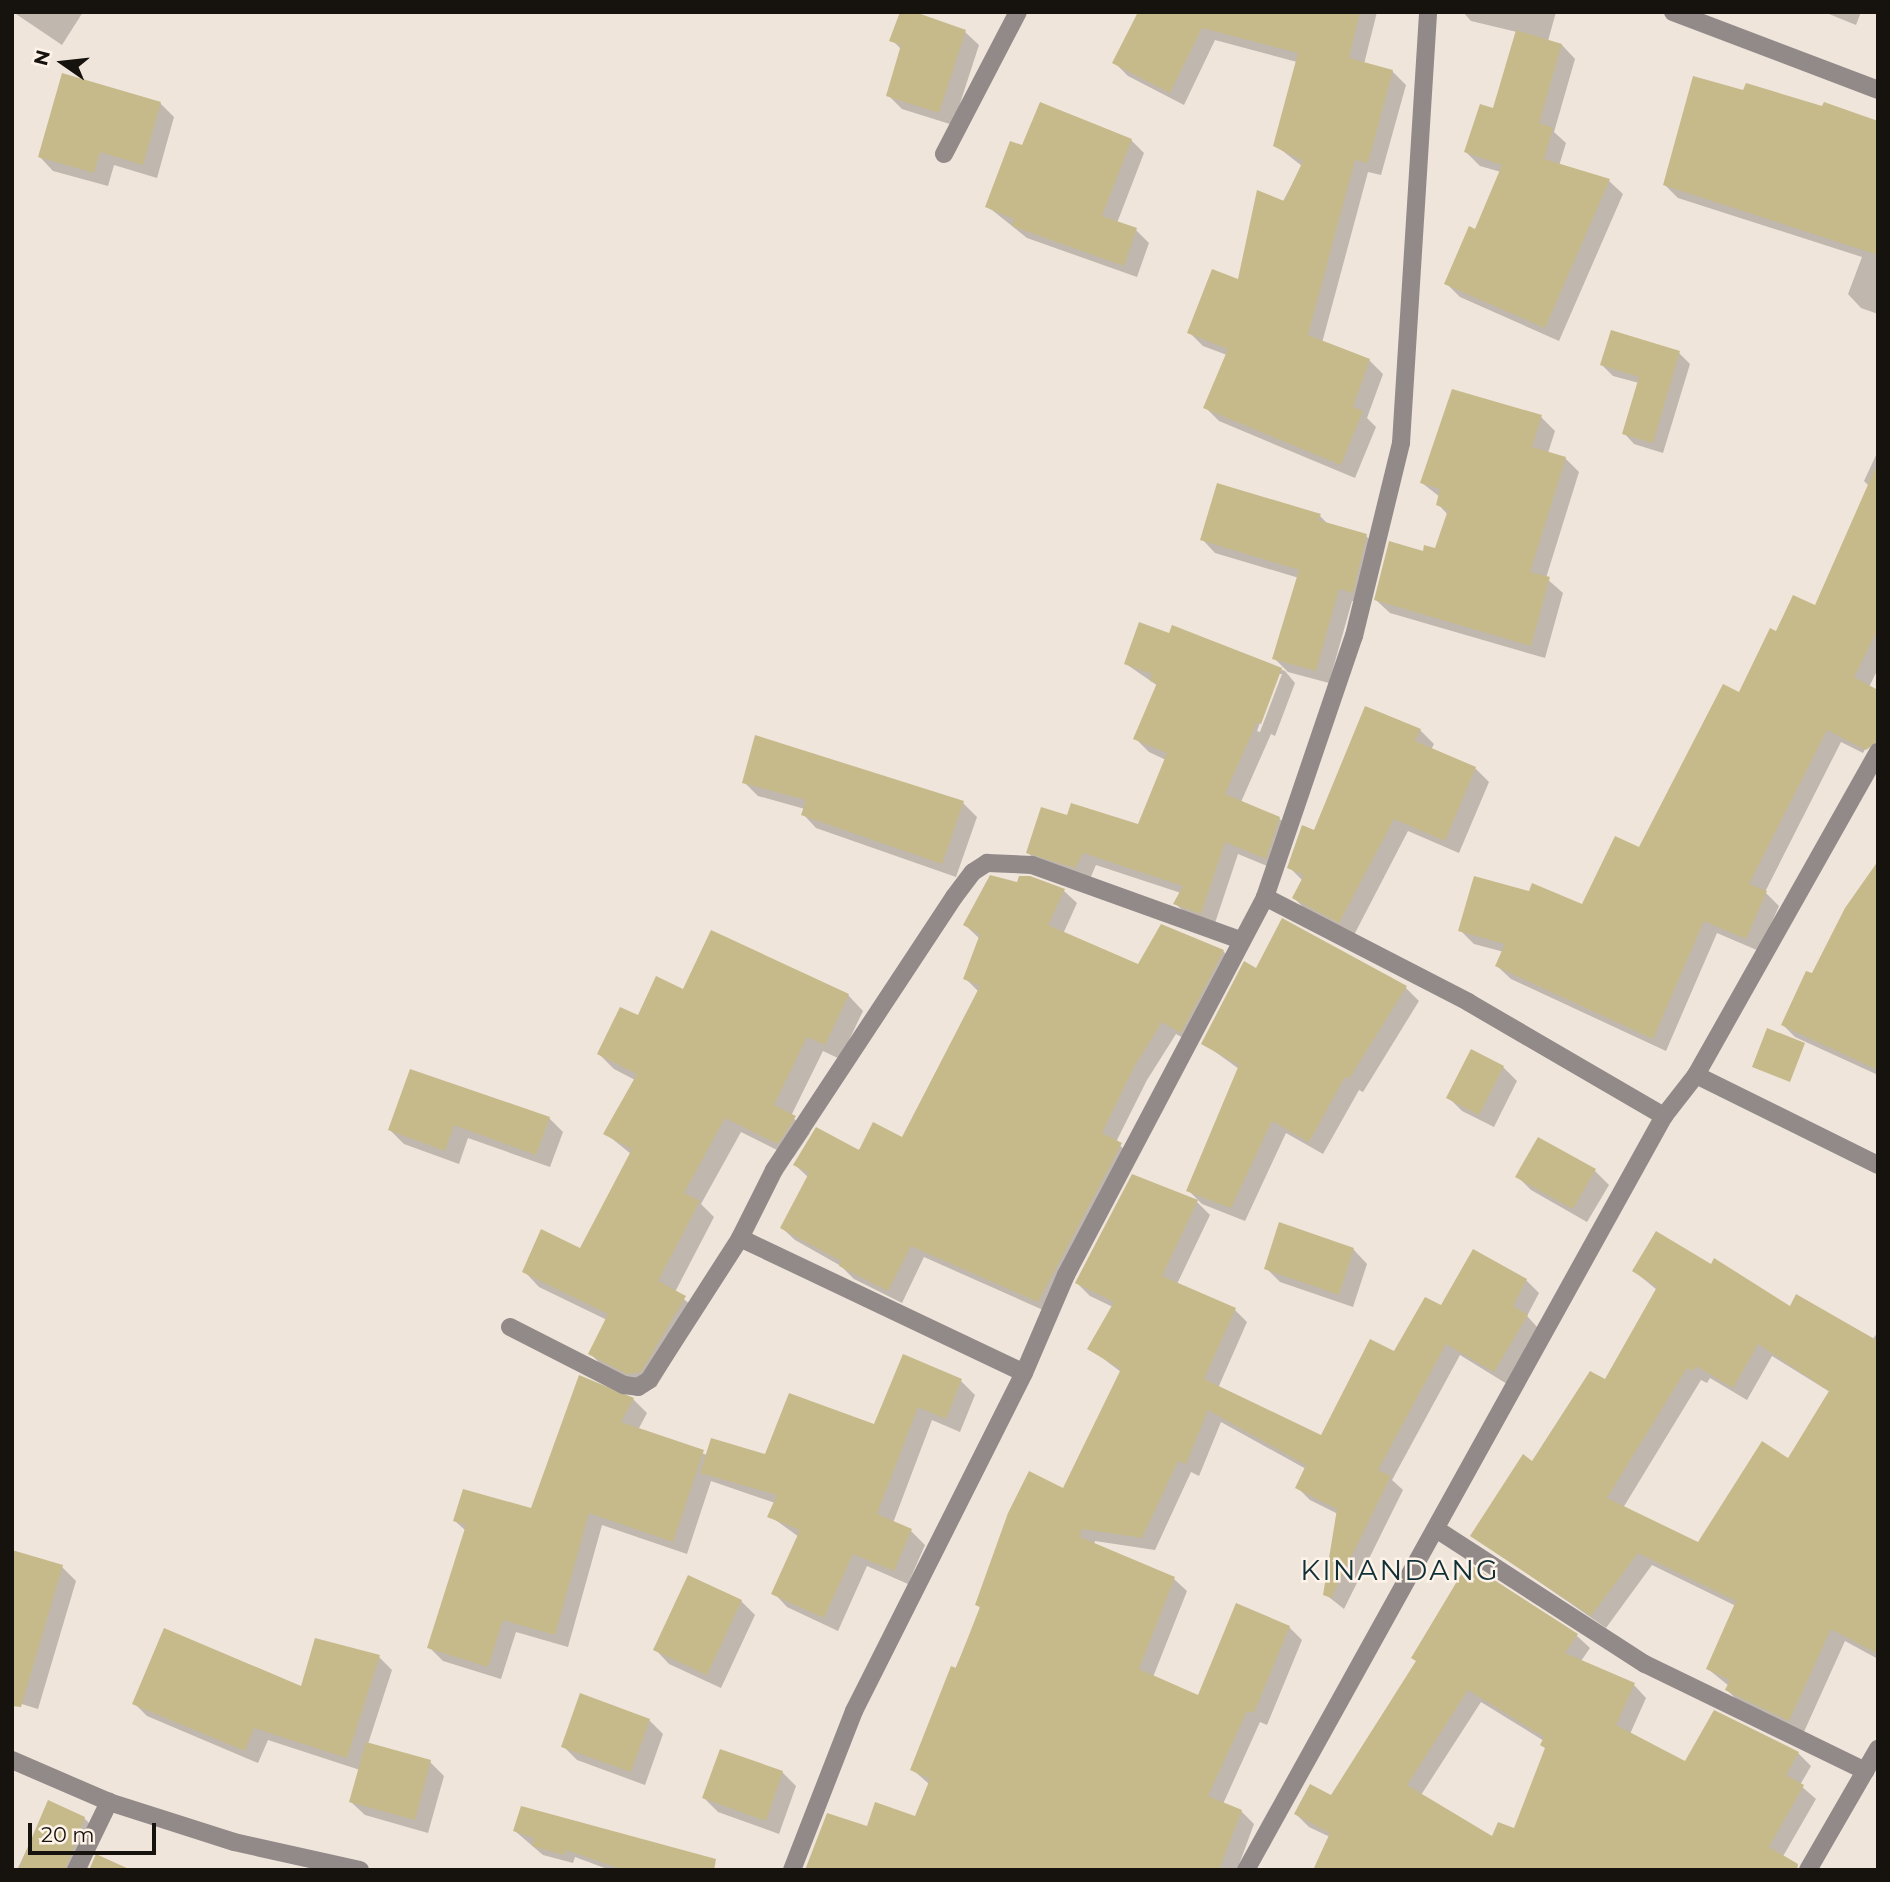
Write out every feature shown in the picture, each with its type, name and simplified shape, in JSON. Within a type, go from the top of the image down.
[{"type":"street","points":[[944,154],[1018,12]]},
{"type":"street","points":[[792,1870],[854,1711],[1024,1373],[1066,1275],[1170,1086],[1240,940],[1265,897],[1354,636],[1401,443],[1428,12]]},
{"type":"street","points":[[1673,12],[1878,90]]},
{"type":"street","points":[[1246,1870],[1437,1530],[1664,1116],[1696,1074],[1878,752]]},
{"type":"street","points":[[510,1327],[624,1385],[638,1387],[649,1380],[740,1238],[774,1170],[973,872],[987,863],[1032,865],[1240,940]]},
{"type":"street","points":[[1265,897],[1468,1002],[1664,1116]]},
{"type":"street","points":[[1696,1074],[1878,1165]]},
{"type":"street","points":[[740,1238],[1024,1373]]},
{"type":"street","points":[[1437,1530],[1645,1664],[1865,1771]]},
{"type":"street","points":[[1808,1870],[1878,1749]]},
{"type":"street","points":[[12,1760],[109,1802],[234,1842],[360,1870]]},
{"type":"street","points":[[76,1870],[109,1802]]},
{"type":"building","points":[[900,12],[915,12],[966,30],[939,113],[886,96],[901,45],[889,41]]},
{"type":"building","points":[[1138,12],[1360,12],[1349,58],[1393,70],[1368,163],[1355,160],[1308,335],[1370,359],[1353,407],[1363,411],[1341,465],[1203,408],[1228,349],[1187,333],[1212,269],[1238,279],[1257,190],[1284,201],[1303,161],[1273,146],[1298,53],[1202,28],[1170,93],[1112,63]]},
{"type":"building","points":[[1516,30],[1562,44],[1539,123],[1553,128],[1544,159],[1610,179],[1545,328],[1444,284],[1469,226],[1475,229],[1502,165],[1464,152],[1480,104],[1493,108]]},
{"type":"building","points":[[62,73],[161,102],[143,165],[100,152],[94,173],[38,157]]},
{"type":"building","points":[[1693,76],[1743,90],[1746,83],[1822,106],[1824,102],[1878,121],[1878,255],[1663,185]]},
{"type":"building","points":[[1040,102],[1132,139],[1102,216],[1137,228],[1124,266],[1012,226],[1014,219],[985,207],[1010,141],[1022,145]]},
{"type":"building","points":[[1611,330],[1680,351],[1653,443],[1622,434],[1639,377],[1600,365]]},
{"type":"building","points":[[1452,389],[1542,415],[1532,447],[1566,457],[1530,572],[1550,577],[1531,646],[1374,600],[1389,541],[1423,551],[1424,545],[1435,548],[1448,510],[1436,505],[1440,489],[1420,483]]},
{"type":"building","points":[[1878,462],[1878,629],[1854,677],[1878,690],[1878,741],[1866,750],[1827,730],[1749,884],[1767,891],[1746,939],[1704,921],[1653,1039],[1495,966],[1505,944],[1458,931],[1474,876],[1529,891],[1532,883],[1582,904],[1615,836],[1639,847],[1723,684],[1739,692],[1770,628],[1776,631],[1793,595],[1815,605]]},
{"type":"building","points":[[1217,483],[1321,514],[1318,520],[1367,534],[1353,593],[1339,589],[1316,671],[1272,659],[1299,570],[1200,540]]},
{"type":"building","points":[[1139,622],[1169,633],[1172,625],[1282,668],[1261,724],[1257,722],[1225,794],[1280,817],[1266,859],[1225,842],[1201,914],[1173,904],[1183,886],[1083,853],[1075,868],[1026,853],[1041,807],[1067,815],[1071,803],[1138,824],[1167,753],[1133,739],[1157,683],[1150,681],[1152,674],[1124,664]]},
{"type":"building","points":[[1365,706],[1421,729],[1415,741],[1476,767],[1445,841],[1394,819],[1339,923],[1292,898],[1304,875],[1287,868],[1302,825],[1314,830]]},
{"type":"building","points":[[755,735],[964,801],[942,864],[801,815],[806,800],[742,783]]},
{"type":"building","points":[[1878,861],[1878,1070],[1781,1025],[1806,971],[1812,973],[1845,908]]},
{"type":"building","points":[[990,875],[1017,882],[1019,876],[1030,876],[1065,889],[1048,925],[1138,964],[1161,924],[1224,950],[1181,1033],[1162,1022],[1134,1067],[1102,1133],[1122,1143],[1038,1302],[911,1246],[888,1291],[839,1266],[841,1261],[780,1228],[809,1173],[793,1165],[816,1127],[859,1150],[873,1122],[902,1137],[980,986],[963,979],[980,934],[963,925]]},
{"type":"building","points":[[1282,918],[1407,986],[1349,1079],[1345,1077],[1309,1142],[1272,1121],[1231,1208],[1186,1191],[1239,1065],[1201,1044],[1244,961],[1256,968]]},
{"type":"building","points":[[711,930],[849,994],[825,1045],[807,1037],[774,1105],[796,1116],[778,1144],[725,1118],[684,1193],[700,1201],[658,1281],[686,1296],[641,1372],[627,1374],[588,1354],[608,1314],[522,1272],[541,1229],[580,1248],[632,1149],[603,1134],[637,1074],[597,1054],[620,1007],[638,1015],[656,976],[683,989]]},
{"type":"building","points":[[1767,1028],[1805,1043],[1790,1082],[1752,1067]]},
{"type":"building","points":[[1471,1049],[1504,1066],[1479,1115],[1446,1098]]},
{"type":"building","points":[[410,1069],[550,1117],[536,1155],[454,1125],[445,1151],[388,1130]]},
{"type":"building","points":[[1538,1137],[1596,1169],[1573,1209],[1515,1177]]},
{"type":"building","points":[[1132,1174],[1198,1200],[1162,1276],[1236,1308],[1204,1379],[1321,1435],[1370,1339],[1394,1351],[1425,1297],[1441,1305],[1473,1249],[1527,1279],[1513,1306],[1528,1315],[1494,1372],[1446,1344],[1378,1470],[1391,1476],[1331,1598],[1323,1595],[1337,1509],[1295,1488],[1306,1465],[1208,1410],[1186,1464],[1178,1461],[1142,1538],[1082,1529],[1080,1537],[1175,1577],[1139,1669],[1198,1695],[1236,1603],[1290,1626],[1254,1713],[1247,1711],[1208,1796],[1242,1810],[1219,1870],[805,1870],[827,1813],[867,1826],[875,1802],[915,1816],[930,1779],[910,1770],[951,1666],[956,1668],[980,1607],[975,1605],[1008,1513],[1029,1471],[1063,1488],[1121,1369],[1087,1349],[1114,1302],[1075,1283]]},
{"type":"building","points":[[1279,1222],[1354,1248],[1339,1295],[1264,1269]]},
{"type":"building","points":[[1656,1231],[1711,1264],[1714,1258],[1790,1306],[1796,1294],[1878,1341],[1878,1654],[1831,1629],[1789,1721],[1725,1690],[1730,1680],[1706,1669],[1736,1601],[1638,1553],[1591,1616],[1470,1536],[1523,1454],[1532,1461],[1590,1371],[1605,1379],[1657,1287],[1632,1271]],"holes":[[[1758,1344],[1829,1391],[1788,1458],[1762,1441],[1698,1542],[1607,1498],[1687,1368],[1693,1371],[1696,1366],[1733,1388]]]},
{"type":"building","points":[[903,1354],[962,1379],[946,1419],[918,1407],[877,1514],[912,1529],[894,1571],[853,1554],[824,1618],[771,1594],[800,1530],[767,1517],[777,1495],[700,1473],[711,1438],[765,1454],[789,1393],[874,1424]]},
{"type":"building","points":[[579,1375],[634,1398],[621,1422],[704,1450],[673,1542],[589,1513],[555,1635],[503,1620],[488,1667],[427,1648],[466,1525],[453,1521],[463,1489],[531,1508]]},
{"type":"building","points":[[12,1550],[63,1565],[21,1707],[12,1706]]},
{"type":"building","points":[[1468,1563],[1578,1634],[1565,1653],[1635,1683],[1616,1725],[1685,1761],[1714,1710],[1799,1752],[1786,1775],[1804,1785],[1769,1847],[1798,1864],[1797,1870],[1313,1870],[1330,1833],[1294,1814],[1310,1784],[1331,1795],[1416,1661],[1411,1658]],"holes":[[[1468,1690],[1544,1737],[1540,1745],[1545,1748],[1514,1828],[1498,1822],[1492,1836],[1407,1785]]]},
{"type":"building","points":[[688,1575],[742,1600],[707,1675],[653,1650]]},
{"type":"building","points":[[164,1628],[301,1686],[315,1638],[380,1655],[347,1758],[254,1728],[245,1751],[132,1704]]},
{"type":"building","points":[[580,1693],[650,1719],[631,1772],[561,1747]]},
{"type":"building","points":[[366,1742],[431,1760],[415,1820],[349,1802]]},
{"type":"building","points":[[720,1749],[783,1771],[766,1821],[702,1798]]},
{"type":"building","points":[[48,1800],[85,1817],[65,1870],[18,1870]]},
{"type":"building","points":[[521,1806],[716,1859],[714,1870],[624,1870],[566,1850],[564,1855],[532,1846],[534,1838],[513,1831]]},
{"type":"building","points":[[96,1854],[131,1870],[89,1870]]},
{"type":"district","name":"KINANDANG","points":[[1400,1570]]}]
